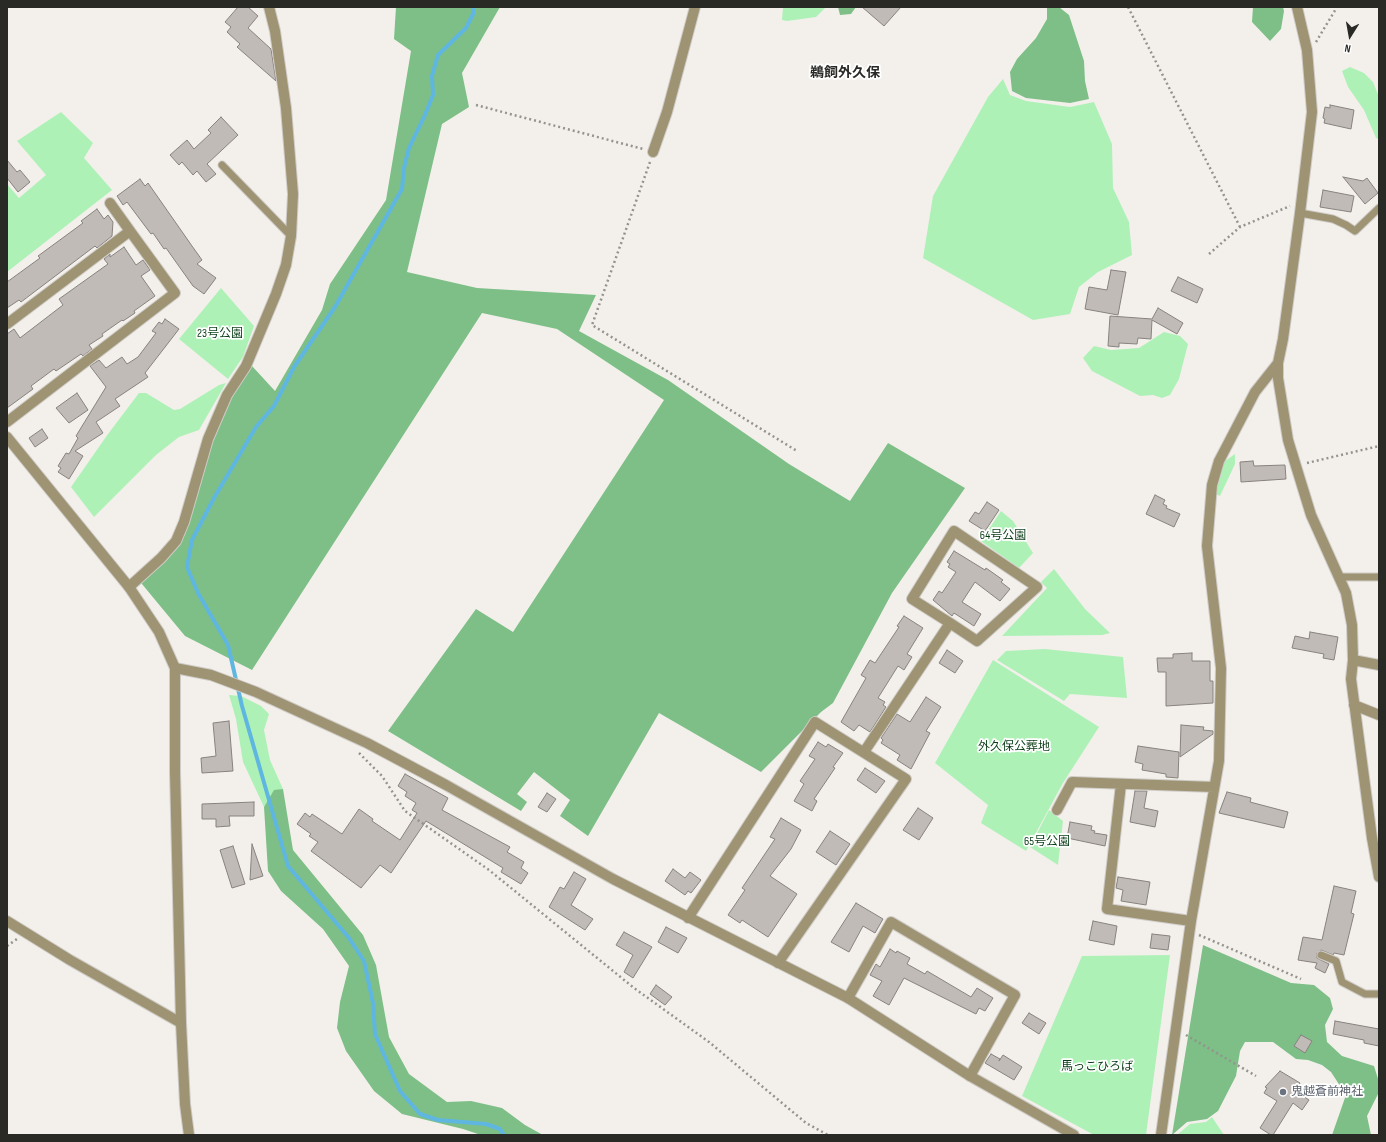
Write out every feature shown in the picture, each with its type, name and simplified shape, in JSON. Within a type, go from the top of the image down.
[{"type":"street","points":[[129,587],[161,558],[176,541],[184,522],[208,439],[227,395],[246,366],[276,294],[286,265],[291,236],[292,194],[286,108],[275,31],[269,7]]},
{"type":"street","points":[[654,152],[667,112],[695,7]]},
{"type":"street","points":[[1297,7],[1307,50],[1312,112],[1301,210],[1283,339],[1278,362],[1282,407],[1288,440],[1311,515],[1346,593],[1352,625],[1353,660],[1350,679],[1374,816],[1379,877]]},
{"type":"street","points":[[7,422],[175,293],[110,203]]},
{"type":"street","points":[[7,324],[130,232]]},
{"type":"street","points":[[1162,1135],[1190,926],[1219,761],[1221,668],[1206,546],[1212,485],[1219,461],[1233,433],[1260,385],[1278,362]]},
{"type":"street","points":[[7,437],[129,587],[159,632],[175,668],[174,772],[181,1023],[185,1104],[189,1135]]},
{"type":"street","points":[[954,531],[1037,587],[977,640],[950,623],[912,599],[954,531]]},
{"type":"street","points":[[864,752],[950,623]]},
{"type":"street","points":[[1353,660],[1379,665]]},
{"type":"street","points":[[175,668],[211,675],[244,688],[367,743],[446,785],[613,879],[848,998],[970,1076],[1074,1135]]},
{"type":"street","points":[[1354,706],[1379,715]]},
{"type":"street","points":[[688,918],[815,722],[906,779],[778,962]]},
{"type":"street","points":[[1057,810],[1072,782],[1214,787]]},
{"type":"street","points":[[1121,784],[1107,909],[1190,926]]},
{"type":"street","points":[[7,920],[70,960],[181,1023]]},
{"type":"street","points":[[848,998],[891,922],[1015,995],[970,1076]]},
{"type":"lane","points":[[222,165],[291,236]]},
{"type":"lane","points":[[1301,210],[1333,219],[1355,231],[1379,208]]},
{"type":"lane","points":[[1340,577],[1379,576]]},
{"type":"lane","points":[[1321,955],[1336,961],[1342,982],[1365,994],[1379,994]]},
{"type":"path","points":[[1128,7],[1240,227]]},
{"type":"path","points":[[1307,50],[1318,41],[1337,7]]},
{"type":"path","points":[[476,104],[654,152],[592,325],[797,451]]},
{"type":"path","points":[[1209,254],[1240,227],[1289,206],[1301,210]]},
{"type":"path","points":[[1297,466],[1379,446]]},
{"type":"path","points":[[355,750],[382,776],[405,811],[489,870],[634,988],[709,1042],[806,1123],[828,1135]]},
{"type":"path","points":[[1190,926],[1301,979]]},
{"type":"path","points":[[1177,1029],[1256,1076]]},
{"type":"green space","points":[[396,7],[500,7],[462,73],[469,107],[442,124],[407,272],[477,288],[596,295],[579,331],[668,380],[789,464],[850,501],[888,443],[965,488],[892,593],[833,703],[821,712],[761,772],[659,713],[588,836],[560,816],[570,800],[534,772],[517,794],[527,802],[521,811],[388,731],[476,609],[513,632],[664,400],[557,329],[482,313],[252,670],[185,636],[137,578],[179,531],[214,422],[252,366],[275,391],[322,310],[330,284],[386,200],[411,51],[394,39]]},
{"type":"green space","points":[[783,7],[826,7],[816,17],[787,21],[782,20]]},
{"type":"green space","points":[[838,7],[856,7],[851,14],[840,15]]},
{"type":"green space","points":[[1047,7],[1059,7],[1069,15],[1084,61],[1085,81],[1089,99],[1070,103],[1026,98],[1012,91],[1010,72],[1017,59],[1036,38],[1047,19]]},
{"type":"green space","points":[[1253,7],[1283,7],[1284,11],[1281,29],[1270,41],[1252,22]]},
{"type":"green space","points":[[1350,67],[1364,73],[1373,82],[1379,97],[1379,139],[1376,138],[1364,110],[1348,87],[1342,71]]},
{"type":"green space","points":[[1003,79],[1010,95],[1026,101],[1070,107],[1094,102],[1112,144],[1113,188],[1129,222],[1132,255],[1098,272],[1079,287],[1070,314],[1033,320],[923,258],[933,196],[988,97]]},
{"type":"green space","points":[[61,112],[93,143],[84,158],[112,190],[7,272],[7,184],[19,198],[46,175],[17,141]]},
{"type":"green space","name":"23号公園","points":[[221,288],[254,326],[243,357],[228,379],[179,339]]},
{"type":"green space","points":[[1164,332],[1180,336],[1188,344],[1179,379],[1170,395],[1162,398],[1153,395],[1140,396],[1092,371],[1083,358],[1094,346],[1111,350],[1139,348]]},
{"type":"green space","points":[[226,383],[199,430],[179,437],[156,455],[94,517],[71,487],[139,393],[146,393],[174,410],[180,409],[219,385]]},
{"type":"green space","points":[[1235,454],[1235,464],[1220,496],[1214,493],[1216,481],[1225,461]]},
{"type":"green space","name":"64号公園","points":[[1001,511],[1013,521],[1033,553],[1019,568],[981,541]]},
{"type":"green space","points":[[1054,569],[1085,609],[1110,633],[1102,635],[1002,636],[1047,588],[1041,582]]},
{"type":"green space","points":[[1045,649],[1123,657],[1127,698],[1070,694],[1064,701],[997,660],[1006,651]]},
{"type":"green space","name":"外久保公葬地","points":[[993,660],[1099,727],[1063,783],[1026,851],[981,823],[988,805],[935,763]]},
{"type":"green space","points":[[229,695],[241,696],[261,706],[269,714],[264,730],[270,760],[283,789],[274,791],[264,807],[243,762],[236,719]]},
{"type":"green space","points":[[283,789],[293,850],[363,935],[376,965],[389,1037],[409,1074],[447,1102],[471,1101],[502,1108],[525,1125],[543,1135],[481,1135],[402,1114],[374,1091],[346,1051],[337,1028],[340,1002],[349,966],[323,929],[281,891],[268,871],[264,807],[274,790]]},
{"type":"green space","name":"65号公園","points":[[1049,810],[1063,821],[1058,865],[1030,847]]},
{"type":"green space","points":[[1203,945],[1291,983],[1314,985],[1330,998],[1333,1009],[1325,1025],[1327,1042],[1342,1056],[1374,1066],[1379,1082],[1379,1092],[1367,1116],[1371,1135],[1332,1135],[1346,1095],[1331,1072],[1322,1065],[1308,1060],[1296,1059],[1273,1042],[1245,1042],[1240,1051],[1236,1076],[1218,1111],[1207,1119],[1187,1122],[1172,1135]]},
{"type":"green space","name":"馬っこひろば","points":[[1170,955],[1146,1135],[1094,1135],[1022,1096],[1082,956]]},
{"type":"green space","points":[[1212,1117],[1224,1135],[1177,1135],[1190,1124],[1206,1122]]},
{"type":"building","points":[[238,7],[248,7],[258,16],[248,28],[271,49],[276,81],[237,47],[240,44],[227,32],[231,27],[225,22]]},
{"type":"building","points":[[862,7],[901,7],[884,26]]},
{"type":"building","points":[[1330,105],[1354,110],[1351,129],[1324,123],[1325,119],[1323,118],[1325,107],[1330,108]]},
{"type":"building","points":[[221,117],[238,135],[207,164],[216,174],[206,182],[197,171],[193,175],[182,162],[179,165],[170,155],[187,140],[194,149],[211,133],[208,130]]},
{"type":"building","points":[[7,160],[17,172],[20,170],[30,182],[18,192],[7,178]]},
{"type":"building","points":[[1343,177],[1363,181],[1367,178],[1378,193],[1365,204]]},
{"type":"building","points":[[140,179],[145,186],[148,183],[202,260],[197,264],[216,278],[204,294],[193,286],[166,248],[164,249],[153,233],[151,234],[127,202],[123,205],[117,196]]},
{"type":"building","points":[[1323,190],[1354,196],[1351,212],[1320,207]]},
{"type":"building","points":[[97,209],[104,219],[108,215],[113,222],[112,236],[97,248],[95,246],[21,302],[19,300],[7,308],[7,282],[40,258],[38,256],[83,223],[81,221]]},
{"type":"building","points":[[124,247],[136,265],[143,260],[150,270],[141,276],[155,296],[134,311],[135,313],[102,334],[103,336],[89,345],[92,349],[83,356],[81,354],[56,371],[54,369],[31,386],[33,389],[7,408],[7,334],[14,329],[20,338],[63,305],[59,299],[108,264],[104,259],[110,254],[110,257]]},
{"type":"building","points":[[1111,270],[1126,272],[1118,315],[1085,309],[1089,287],[1107,290]]},
{"type":"building","points":[[1178,277],[1203,289],[1197,303],[1171,291]]},
{"type":"building","points":[[1158,308],[1183,323],[1177,334],[1152,320],[1151,339],[1138,338],[1137,344],[1119,343],[1119,347],[1108,346],[1110,316],[1152,319]]},
{"type":"building","points":[[165,319],[179,329],[145,373],[148,377],[115,399],[120,406],[96,422],[103,433],[75,451],[83,456],[69,479],[58,472],[61,468],[58,466],[66,453],[69,454],[78,438],[76,436],[106,387],[90,366],[99,360],[106,368],[122,357],[127,364],[138,357],[156,333],[152,331],[159,322],[162,324]]},
{"type":"building","points":[[77,393],[88,410],[69,423],[56,408]]},
{"type":"building","points":[[42,429],[48,438],[35,447],[29,438]]},
{"type":"building","points":[[1253,461],[1254,466],[1285,465],[1286,479],[1241,482],[1240,462]]},
{"type":"building","points":[[1155,495],[1165,500],[1163,504],[1167,506],[1166,508],[1180,514],[1174,527],[1146,514]]},
{"type":"building","points":[[987,502],[999,510],[985,531],[969,521],[975,512],[979,514]]},
{"type":"building","points":[[954,551],[985,570],[986,568],[1003,580],[1001,582],[1010,589],[1000,601],[975,582],[962,602],[981,614],[974,626],[954,613],[952,616],[933,600],[939,591],[942,593],[956,572],[948,567],[950,564],[947,562]]},
{"type":"building","points":[[904,616],[923,628],[907,654],[912,657],[904,670],[898,666],[878,698],[885,702],[883,705],[886,707],[870,732],[859,725],[854,731],[841,722],[866,678],[861,675],[870,660],[875,663],[899,627],[897,626]]},
{"type":"building","points":[[1310,632],[1338,637],[1334,660],[1323,658],[1324,654],[1292,648],[1295,636],[1309,639]]},
{"type":"building","points":[[947,650],[963,661],[955,673],[939,663]]},
{"type":"building","points":[[1192,653],[1192,661],[1210,661],[1210,681],[1213,681],[1213,703],[1166,706],[1166,672],[1158,672],[1157,658],[1173,658],[1173,654]]},
{"type":"building","points":[[926,697],[941,707],[926,731],[930,733],[911,769],[897,760],[900,755],[881,743],[883,740],[881,738],[897,714],[910,722]]},
{"type":"building","points":[[229,721],[233,771],[202,773],[201,758],[216,756],[213,723]]},
{"type":"building","points":[[1181,725],[1204,727],[1203,730],[1213,731],[1213,734],[1180,757]]},
{"type":"building","points":[[818,742],[826,747],[828,744],[843,753],[833,767],[835,768],[814,799],[817,801],[812,811],[794,801],[804,784],[800,781],[815,759],[809,756]]},
{"type":"building","points":[[1138,746],[1179,752],[1178,778],[1166,777],[1166,774],[1142,770],[1143,764],[1135,762]]},
{"type":"building","points":[[865,768],[885,781],[876,793],[857,780]]},
{"type":"building","points":[[405,774],[448,798],[442,810],[510,847],[507,852],[524,862],[521,868],[528,873],[521,884],[501,872],[503,868],[426,821],[391,873],[380,865],[361,888],[311,851],[318,842],[309,836],[311,834],[297,824],[305,813],[310,817],[312,814],[342,834],[359,809],[373,819],[372,821],[400,840],[417,813],[412,810],[416,803],[405,796],[407,792],[398,786]]},
{"type":"building","points":[[1135,791],[1147,791],[1144,808],[1158,811],[1155,827],[1130,822]]},
{"type":"building","points":[[1227,792],[1251,798],[1250,802],[1288,812],[1284,828],[1219,813]]},
{"type":"building","points":[[547,793],[556,799],[547,812],[538,807]]},
{"type":"building","points":[[254,802],[254,816],[229,816],[230,826],[216,827],[216,819],[202,819],[202,804]]},
{"type":"building","points":[[918,808],[933,818],[919,840],[903,830]]},
{"type":"building","points":[[781,818],[801,830],[791,849],[770,876],[797,894],[768,937],[742,920],[740,923],[728,915],[745,890],[742,888],[775,839],[770,837]]},
{"type":"building","points":[[1070,822],[1092,826],[1091,830],[1095,831],[1094,833],[1107,835],[1105,846],[1067,838]]},
{"type":"building","points":[[830,831],[850,844],[836,865],[816,852]]},
{"type":"building","points":[[252,844],[263,876],[250,880]]},
{"type":"building","points":[[233,846],[245,884],[232,888],[220,850]]},
{"type":"building","points":[[673,869],[685,878],[690,872],[701,880],[691,893],[688,891],[685,895],[665,881]]},
{"type":"building","points":[[574,872],[586,879],[571,905],[593,919],[585,930],[549,907],[560,887],[564,889]]},
{"type":"building","points":[[1118,877],[1150,882],[1146,905],[1121,901],[1123,890],[1116,888]]},
{"type":"building","points":[[1334,886],[1356,891],[1351,913],[1354,914],[1344,955],[1334,953],[1333,955],[1321,950],[1317,953],[1317,958],[1329,964],[1325,973],[1315,968],[1317,963],[1298,960],[1303,937],[1322,940]]},
{"type":"building","points":[[856,903],[883,919],[875,933],[863,926],[849,952],[831,942]]},
{"type":"building","points":[[1093,921],[1117,926],[1114,945],[1089,940]]},
{"type":"building","points":[[666,927],[687,938],[678,953],[658,942]]},
{"type":"building","points":[[624,932],[652,947],[633,978],[624,972],[633,955],[616,945]]},
{"type":"building","points":[[1152,934],[1170,936],[1168,950],[1150,948]]},
{"type":"building","points":[[890,949],[910,958],[907,964],[925,974],[927,971],[971,997],[977,988],[993,998],[985,1011],[979,1008],[976,1014],[904,978],[889,1005],[873,996],[882,981],[870,975],[876,964],[880,967]]},
{"type":"building","points":[[656,985],[672,997],[665,1005],[650,994]]},
{"type":"building","points":[[1029,1013],[1046,1023],[1039,1034],[1022,1023]]},
{"type":"building","points":[[1335,1021],[1379,1029],[1379,1046],[1364,1043],[1364,1040],[1333,1034]]},
{"type":"building","points":[[1301,1035],[1312,1041],[1305,1053],[1294,1046]]},
{"type":"building","points":[[991,1054],[1000,1059],[999,1061],[1003,1055],[1022,1067],[1014,1080],[985,1063]]},
{"type":"building","name":"鬼越蒼前神社","points":[[1280,1071],[1300,1083],[1298,1087],[1302,1090],[1300,1094],[1309,1100],[1302,1110],[1293,1103],[1273,1135],[1271,1135],[1260,1128],[1277,1101],[1264,1093],[1267,1088],[1265,1087]]},
{"type":"waterway","points":[[473,7],[473,14],[466,28],[438,55],[432,76],[433,95],[409,148],[404,168],[402,189],[335,307],[294,367],[274,406],[256,427],[214,498],[192,540],[187,567],[198,593],[228,645],[242,706],[288,866],[349,938],[364,961],[373,1003],[375,1034],[400,1091],[420,1114],[438,1120],[486,1124],[500,1129],[504,1135]]},
{"type":"place","name":"鬼越蒼前神社","points":[[1283,1092]]},
{"type":"district","name":"鵜飼外久保","points":[[845,73]]}]
